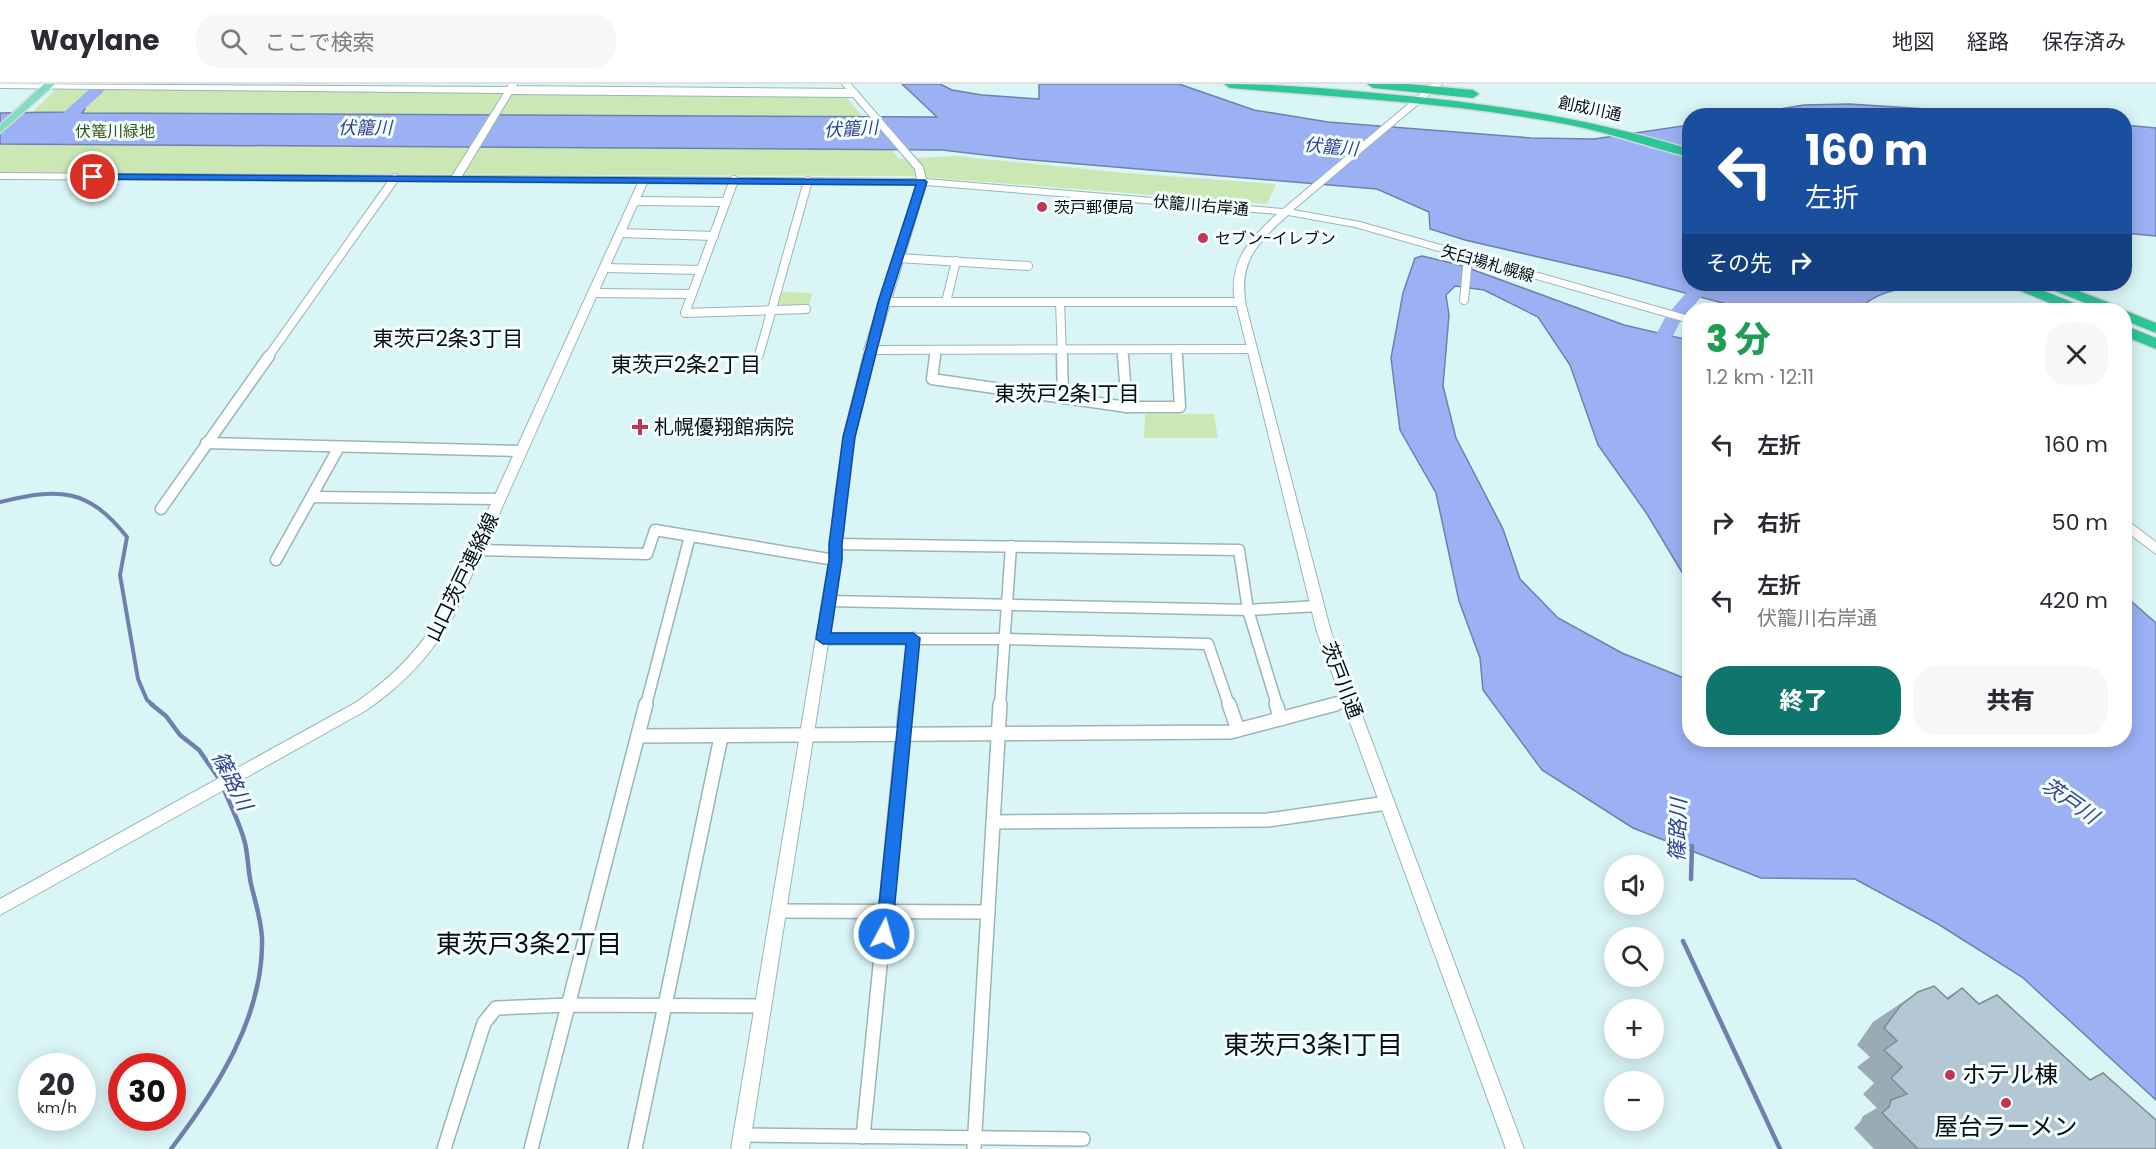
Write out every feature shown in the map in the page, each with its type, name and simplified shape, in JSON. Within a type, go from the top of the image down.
[{"type":"highway","name":"創成川通","points":[[1230,84],[1558,113],[1682,151]]},
{"type":"highway","name":"創成川通","points":[[1373,84],[1434,87],[1682,140]]},
{"type":"highway","points":[[2033,291],[2062,303]]},
{"type":"highway","points":[[2068,291],[2098,303]]},
{"type":"highway","points":[[2132,318],[2156,328]]},
{"type":"highway","points":[[2132,334],[2156,344]]},
{"type":"main road","points":[[0,130],[27,105],[43,85]]},
{"type":"main road","points":[[0,120],[43,85]]},
{"type":"street","points":[[815,84],[826,93]]},
{"type":"street","points":[[846,84],[860,103],[920,169],[922,182],[870,350],[849,437],[835,544],[836,560],[741,1142],[863,1137],[974,1144],[1083,1139]]},
{"type":"street","points":[[0,85],[511,87],[853,93]]},
{"type":"street","points":[[456,178],[511,87]]},
{"type":"street","name":"茨戸川通","points":[[1434,87],[1287,212],[1248,252],[1241,262],[1238,279],[1240,302],[1324,632],[1515,1149]]},
{"type":"street","name":"伏籠川右岸通","points":[[0,176],[922,182],[1287,212]]},
{"type":"street","points":[[161,509],[395,178]]},
{"type":"street","name":"山口茨戸連絡線","points":[[0,907],[360,707],[380,694],[407,670],[435,638],[500,500],[644,180]]},
{"type":"street","points":[[734,180],[685,313],[735,314],[771,309],[806,309]]},
{"type":"street","points":[[759,355],[808,181]]},
{"type":"street","points":[[634,201],[726,202]]},
{"type":"street","name":"矢臼場札幌線","points":[[1287,212],[1356,224],[1467,261],[1682,318]]},
{"type":"street","points":[[620,233],[714,236]]},
{"type":"street","points":[[898,258],[1028,266]]},
{"type":"street","points":[[946,302],[956,261]]},
{"type":"street","points":[[1465,296],[1467,261]]},
{"type":"street","points":[[604,268],[701,270]]},
{"type":"street","points":[[593,293],[692,294]]},
{"type":"street","points":[[884,302],[1240,302]]},
{"type":"street","points":[[1060,302],[1064,398]]},
{"type":"street","points":[[870,350],[1252,349]]},
{"type":"street","points":[[936,350],[932,378],[1127,407],[1180,407],[1177,350]]},
{"type":"street","points":[[1122,350],[1127,407]]},
{"type":"street","points":[[206,443],[521,451]]},
{"type":"street","points":[[276,560],[339,447]]},
{"type":"street","points":[[311,497],[500,500]]},
{"type":"street","points":[[477,550],[647,554],[655,530],[836,560]]},
{"type":"street","points":[[2132,530],[2156,549]]},
{"type":"street","points":[[531,1149],[690,536]]},
{"type":"street","points":[[835,544],[1239,550],[1248,610],[1281,719]]},
{"type":"street","points":[[974,1144],[1011,546]]},
{"type":"street","points":[[829,601],[1248,610],[1318,606]]},
{"type":"street","points":[[863,1137],[913,638]]},
{"type":"street","points":[[823,639],[1004,639],[1208,644],[1238,730]]},
{"type":"street","points":[[638,736],[1230,732],[1350,700]]},
{"type":"street","points":[[635,1149],[721,737]]},
{"type":"street","points":[[993,822],[1268,820],[1387,803]]},
{"type":"street","points":[[779,911],[988,912]]},
{"type":"street","points":[[444,1149],[484,1023],[496,1008],[568,1005],[763,1006]]},
{"type":"green space","name":"伏篭川緑地","points":[[57,88],[846,97],[899,159],[955,156],[1126,173],[1276,184],[1267,204],[909,176],[0,173],[0,144]]},
{"type":"green space","points":[[782,292],[812,293],[809,306],[782,305],[779,303]]},
{"type":"green space","points":[[1145,414],[1214,414],[1218,438],[1144,438]]},
{"type":"water","name":"伏籠川","points":[[902,84],[940,84],[952,90],[982,95],[1039,99],[1039,84],[1179,84],[1254,110],[1328,122],[1531,138],[1594,139],[1682,126],[1682,291],[1893,291],[1866,303],[1723,303],[1625,277],[1465,240],[1430,229],[1429,212],[1377,189],[1020,159],[942,150],[0,144],[0,113],[66,112],[75,107],[84,107],[82,113],[937,117]]},
{"type":"water","points":[[1849,104],[1911,108],[1785,108],[1804,105]]},
{"type":"water","points":[[2132,126],[2156,128],[2156,236],[2132,234]]},
{"type":"water","points":[[1422,256],[1460,265],[1624,325],[1682,338],[1682,572],[1647,514],[1598,445],[1570,365],[1538,317],[1484,290],[1455,286],[1446,295],[1449,315],[1443,386],[1456,438],[1503,529],[1520,579],[1558,618],[1622,653],[1682,677],[1682,747],[2132,747],[2132,602],[2156,623],[2156,1100],[2022,977],[1938,924],[1855,879],[1761,878],[1633,828],[1542,770],[1483,690],[1480,658],[1459,601],[1436,493],[1400,430],[1391,358],[1403,293],[1415,258]]},
{"type":"building","name":"ホテル棟","points":[[1934,986],[1948,999],[1962,988],[1979,1004],[1997,995],[2090,1080],[2103,1073],[2156,1120],[2156,1149],[1918,1149],[1882,1113],[1889,1107],[1891,1100],[1907,1094],[1891,1078],[1902,1067],[1884,1050],[1897,1041],[1884,1028],[1901,1005],[1918,992]]},
{"type":"waterway","points":[[57,126],[97,90]]},
{"type":"waterway","name":"茨戸川","points":[[1687,303],[1697,291]]},
{"type":"waterway","name":"茨戸川","points":[[1651,361],[1672,320],[1682,308]]},
{"type":"waterway","name":"篠路川","points":[[0,502],[39,495],[71,496],[85,500],[99,508],[127,537],[120,575],[138,679],[147,700],[153,705]]},
{"type":"waterway","name":"篠路川","points":[[151,704],[166,716],[180,735],[199,750],[220,780]]},
{"type":"waterway","name":"篠路川","points":[[171,1149],[205,1102],[234,1050],[246,1023],[261,967],[262,938],[245,843],[223,787]]},
{"type":"waterway","name":"篠路川","points":[[1691,879],[1692,846]]},
{"type":"waterway","name":"篠路川","points":[[1683,941],[1780,1149]]},
{"type":"place","name":"茨戸郵便局","points":[[1042,207]]},
{"type":"place","name":"セブン-イレブン","points":[[1203,238]]},
{"type":"place","name":"札幌優翔館病院","points":[[640,427]]},
{"type":"place","name":"ホテル棟","points":[[1950,1075]]},
{"type":"place","name":"屋台ラーメン","points":[[2006,1103]]},
{"type":"district","name":"東茨戸2条3丁目","points":[[448,339]]},
{"type":"district","name":"東茨戸2条2丁目","points":[[686,365]]},
{"type":"district","name":"東茨戸2条1丁目","points":[[1067,394]]},
{"type":"district","name":"東茨戸3条2丁目","points":[[529,944]]},
{"type":"district","name":"東茨戸3条1丁目","points":[[1313,1045]]},
{"type":"route","points":[[93,177],[922,182],[870,350],[849,437],[835,544],[836,560],[823,639],[913,638],[884,934]]}]
